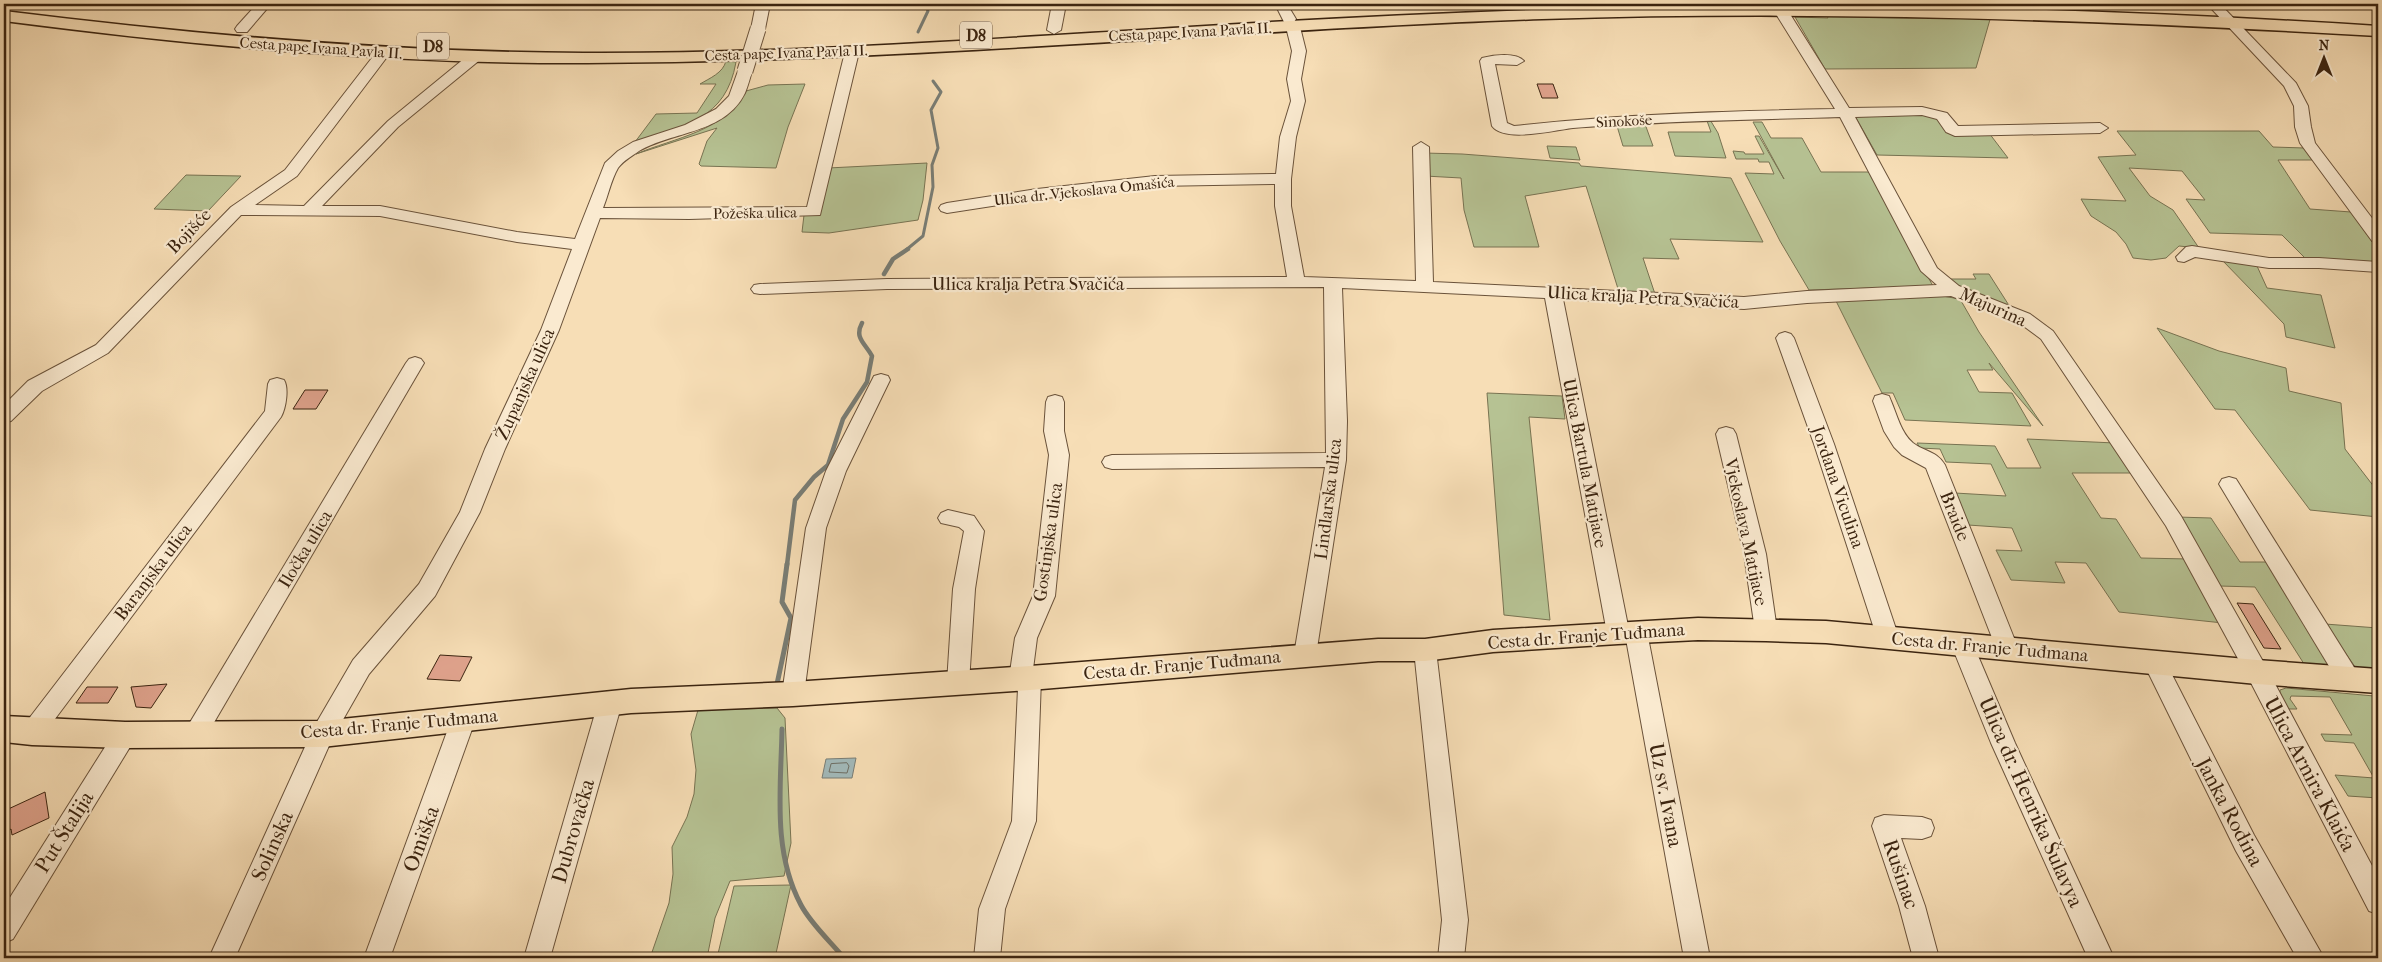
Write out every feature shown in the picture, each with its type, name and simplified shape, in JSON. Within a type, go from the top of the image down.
[{"type":"main road","name":"Cesta pape Ivana Pavla II.","points":[[4,16],[180,38],[383,53],[476,56],[719,56],[1635,4]]},
{"type":"main road","name":"Cesta pape Ivana Pavla II.","points":[[2002,4],[2216,11],[2378,22]]},
{"type":"main road","name":"Cesta pape Ivana Pavla II.","points":[[4,7],[132,24],[274,38],[484,48],[702,48],[1054,30],[1542,14],[1821,9],[2127,17],[2216,11],[2378,31]]},
{"type":"main road","points":[[2127,17],[2185,25],[2210,31],[2235,41]]},
{"type":"main road","name":"Cesta dr. Franje Tuđmana","points":[[4,729],[32,732],[125,735],[322,734],[610,703],[793,694],[1025,679],[1305,655],[1378,650],[1426,650],[1493,641],[1698,629],[1766,630],[1888,638],[2257,672],[2378,681]]},
{"type":"street","points":[[242,29],[264,4]]},
{"type":"street","name":"Županjska ulica","points":[[322,734],[361,667],[427,590],[470,512],[495,449],[550,330],[580,245],[596,213],[612,166],[618,157],[637,146],[683,131],[719,112],[734,99],[758,29],[763,4]]},
{"type":"street","points":[[1054,30],[1059,4]]},
{"type":"street","points":[[1281,4],[1291,23],[1299,51],[1294,80],[1298,101],[1288,136],[1283,179],[1284,206],[1296,282]]},
{"type":"street","points":[[2216,11],[2235,41],[2268,62]]},
{"type":"street","points":[[2216,11],[2289,83],[2297,95],[2301,106],[2303,126],[2308,143],[2378,237]]},
{"type":"street","name":"Majurina","points":[[1783,14],[1845,113],[1930,271],[1953,290],[2024,318],[2047,335],[2174,521],[2257,672]]},
{"type":"street","name":"Bojišće","points":[[4,416],[34,386],[102,349],[237,210],[291,173],[383,53]]},
{"type":"street","points":[[308,211],[393,124],[476,56]]},
{"type":"street","name":"Požeška ulica","points":[[596,213],[814,212],[852,56]]},
{"type":"street","name":"Sinokoše","points":[[1517,61],[1487,61],[1500,126],[1513,131],[1572,124],[1712,116],[1845,113]]},
{"type":"street","points":[[1845,113],[1922,111],[1942,116],[1950,129],[1955,131],[2100,128]]},
{"type":"street","points":[[1421,147],[1426,288]]},
{"type":"street","name":"Ulica dr. Vjekoslava Omašića","points":[[947,208],[1037,194],[1155,181],[1283,179]]},
{"type":"street","points":[[237,210],[380,211],[517,237],[580,245]]},
{"type":"street","points":[[2184,257],[2192,251],[2269,263],[2319,263],[2378,267]]},
{"type":"street","name":"Ulica kralja Petra Svačića","points":[[760,289],[887,284],[1333,282],[1744,303],[1807,296],[1953,290]]},
{"type":"street","name":"Lindlarska ulica","points":[[1305,655],[1336,460],[1337,421],[1333,352],[1333,282]]},
{"type":"street","name":"Ulica Bartula Matijace","points":[[1553,294],[1627,633]]},
{"type":"street","name":"Jordana Viculina","points":[[1785,338],[1824,444],[1888,638]]},
{"type":"street","name":"Iločka ulica","points":[[194,736],[416,363]]},
{"type":"street","points":[[793,694],[816,528],[822,504],[837,468],[881,380]]},
{"type":"street","name":"Baranjska ulica","points":[[32,732],[274,412],[277,384]]},
{"type":"street","name":"Braide","points":[[1882,401],[1898,438],[1905,446],[1930,459],[1935,466],[2007,648]]},
{"type":"street","name":"Gostinjska ulica","points":[[987,958],[992,909],[1024,821],[1026,638],[1044,596],[1059,455],[1054,431],[1055,402]]},
{"type":"street","name":"Vjekoslava Matijace","points":[[1726,434],[1755,554],[1766,630]]},
{"type":"street","points":[[1112,462],[1336,460]]},
{"type":"street","points":[[2229,484],[2349,678]]},
{"type":"street","points":[[948,518],[965,520],[971,523],[974,530],[964,588],[958,683]]},
{"type":"street","name":"Uz sv. Ivana","points":[[1627,633],[1696,958]]},
{"type":"street","name":"Ulica dr. Henrika Šulavya","points":[[1962,644],[2003,743],[2102,958]]},
{"type":"street","points":[[1426,650],[1455,920],[1451,958]]},
{"type":"street","name":"Janka Rodina","points":[[2154,662],[2245,843],[2311,958]]},
{"type":"street","name":"Ulica Arnira Klaića","points":[[2257,672],[2378,902]]},
{"type":"street","name":"Dubrovačka","points":[[537,958],[610,703]]},
{"type":"street","name":"Omiška","points":[[377,958],[464,718]]},
{"type":"street","name":"Solinska","points":[[222,958],[322,734]]},
{"type":"street","name":"Put Štalija","points":[[4,930],[125,735]]},
{"type":"street","name":"Rušinac","points":[[1922,828],[1884,826],[1912,906],[1926,958]]},
{"type":"green space","points":[[1826,14],[1991,16],[1976,68],[1825,69],[1795,17],[1828,18]]},
{"type":"green space","points":[[726,61],[736,62],[731,81],[723,97],[713,109],[686,125],[635,142],[656,114],[697,113],[716,84],[700,84],[719,72]]},
{"type":"green space","points":[[805,84],[788,127],[776,168],[701,166],[699,164],[707,141],[717,128],[636,154],[698,132],[712,124],[737,105],[746,91],[768,85]]},
{"type":"green space","points":[[1923,115],[1936,117],[1950,133],[1989,133],[2008,158],[1877,155],[1855,116]]},
{"type":"green space","points":[[1706,118],[1709,118],[1718,133],[1726,158],[1675,156],[1668,132],[1711,132]]},
{"type":"green space","points":[[1753,122],[1762,122],[1771,138],[1802,138],[1821,172],[1869,172],[1933,286],[1809,290],[1780,241],[1745,173],[1774,174],[1769,162],[1759,162],[1758,159],[1736,159],[1733,151],[1744,152],[1745,154],[1764,154],[1755,136],[1759,136],[1784,179]]},
{"type":"green space","points":[[1645,124],[1653,146],[1623,146],[1617,126]]},
{"type":"green space","points":[[2117,131],[2259,131],[2273,147],[2305,148],[2316,160],[2278,160],[2310,209],[2351,212],[2378,250],[2378,262],[2305,258],[2282,235],[2210,233],[2186,199],[2205,200],[2182,171],[2129,168],[2150,196],[2173,210],[2199,248],[2179,246],[2166,258],[2151,260],[2133,258],[2126,244],[2116,232],[2091,216],[2081,199],[2126,201],[2098,157],[2136,155]]},
{"type":"green space","points":[[1547,146],[1576,147],[1580,160],[1550,158]]},
{"type":"green space","points":[[1424,153],[1579,163],[1581,166],[1731,178],[1763,242],[1670,239],[1679,259],[1643,258],[1655,294],[1619,292],[1586,186],[1525,196],[1539,247],[1474,247],[1464,210],[1461,178],[1425,176]]},
{"type":"green space","points":[[927,163],[923,200],[918,220],[829,233],[802,232],[804,215],[828,168]]},
{"type":"green space","points":[[186,175],[241,176],[208,211],[154,209]]},
{"type":"green space","points":[[2222,260],[2257,266],[2267,288],[2321,295],[2335,348],[2286,337],[2284,324]]},
{"type":"green space","points":[[1973,274],[1989,274],[2010,307],[1959,286],[1948,279],[1976,279]]},
{"type":"green space","points":[[1942,296],[1960,299],[1979,332],[2043,426],[1989,363],[1993,370],[1967,370],[1979,392],[2012,393],[2031,426],[1905,420],[1893,393],[1882,393],[1835,299]]},
{"type":"green space","points":[[2157,328],[2219,351],[2286,368],[2289,391],[2341,403],[2345,449],[2378,492],[2378,517],[2310,510],[2235,410],[2215,409]]},
{"type":"green space","points":[[1487,393],[1562,396],[1565,419],[1529,417],[1550,620],[1504,615]]},
{"type":"green space","points":[[2027,439],[2115,443],[2135,473],[2072,473],[2101,518],[2116,519],[2141,558],[2189,559],[2223,623],[2119,612],[2086,563],[2055,562],[2065,583],[2011,580],[1996,550],[2022,551],[2012,528],[1968,525],[1955,493],[2006,496],[1991,464],[1946,462],[1940,449],[1920,448],[1917,443],[1995,446],[2007,468],[2041,468]]},
{"type":"green space","points":[[2177,517],[2211,518],[2240,562],[2272,562],[2336,669],[2306,667],[2255,587],[2219,586]]},
{"type":"green space","points":[[2325,624],[2378,628],[2378,673],[2358,671]]},
{"type":"green space","points":[[2286,688],[2374,696],[2378,704],[2378,798],[2348,796],[2335,775],[2374,778],[2354,743],[2325,741],[2321,734],[2352,735],[2330,697],[2291,696],[2290,699],[2297,709],[2288,709],[2280,693],[2280,690]]},
{"type":"green space","points":[[777,708],[785,718],[791,843],[784,876],[730,881],[715,918],[707,958],[650,958],[669,903],[673,874],[672,847],[687,817],[694,794],[696,770],[691,734],[698,710]]},
{"type":"green space","points":[[791,885],[775,958],[717,958],[734,886]]},
{"type":"water","points":[[856,758],[852,778],[822,778],[826,759]]},
{"type":"building","points":[[1537,84],[1553,84],[1558,98],[1542,98]]},
{"type":"building","points":[[305,390],[328,390],[316,409],[293,409]]},
{"type":"building","points":[[2237,603],[2253,604],[2281,649],[2264,648]]},
{"type":"building","points":[[440,655],[472,657],[460,681],[427,679]]},
{"type":"building","points":[[167,684],[151,708],[136,707],[131,687]]},
{"type":"building","points":[[87,687],[118,687],[108,703],[76,703]]},
{"type":"building","points":[[45,792],[49,818],[12,835],[11,829],[4,833],[4,811]]},
{"type":"waterway","points":[[918,32],[928,11],[925,4]]},
{"type":"waterway","points":[[906,250],[923,236],[933,187],[932,165],[938,148],[931,110],[941,92],[933,81]]},
{"type":"waterway","points":[[884,274],[893,259],[908,249]]},
{"type":"waterway","points":[[787,565],[795,500],[814,477],[828,465],[843,419],[867,382],[872,356],[860,337],[859,333],[862,323]]},
{"type":"waterway","points":[[777,684],[791,618],[782,602],[787,564]]},
{"type":"waterway","points":[[782,729],[780,819],[786,863],[792,884],[805,912],[844,958]]}]
